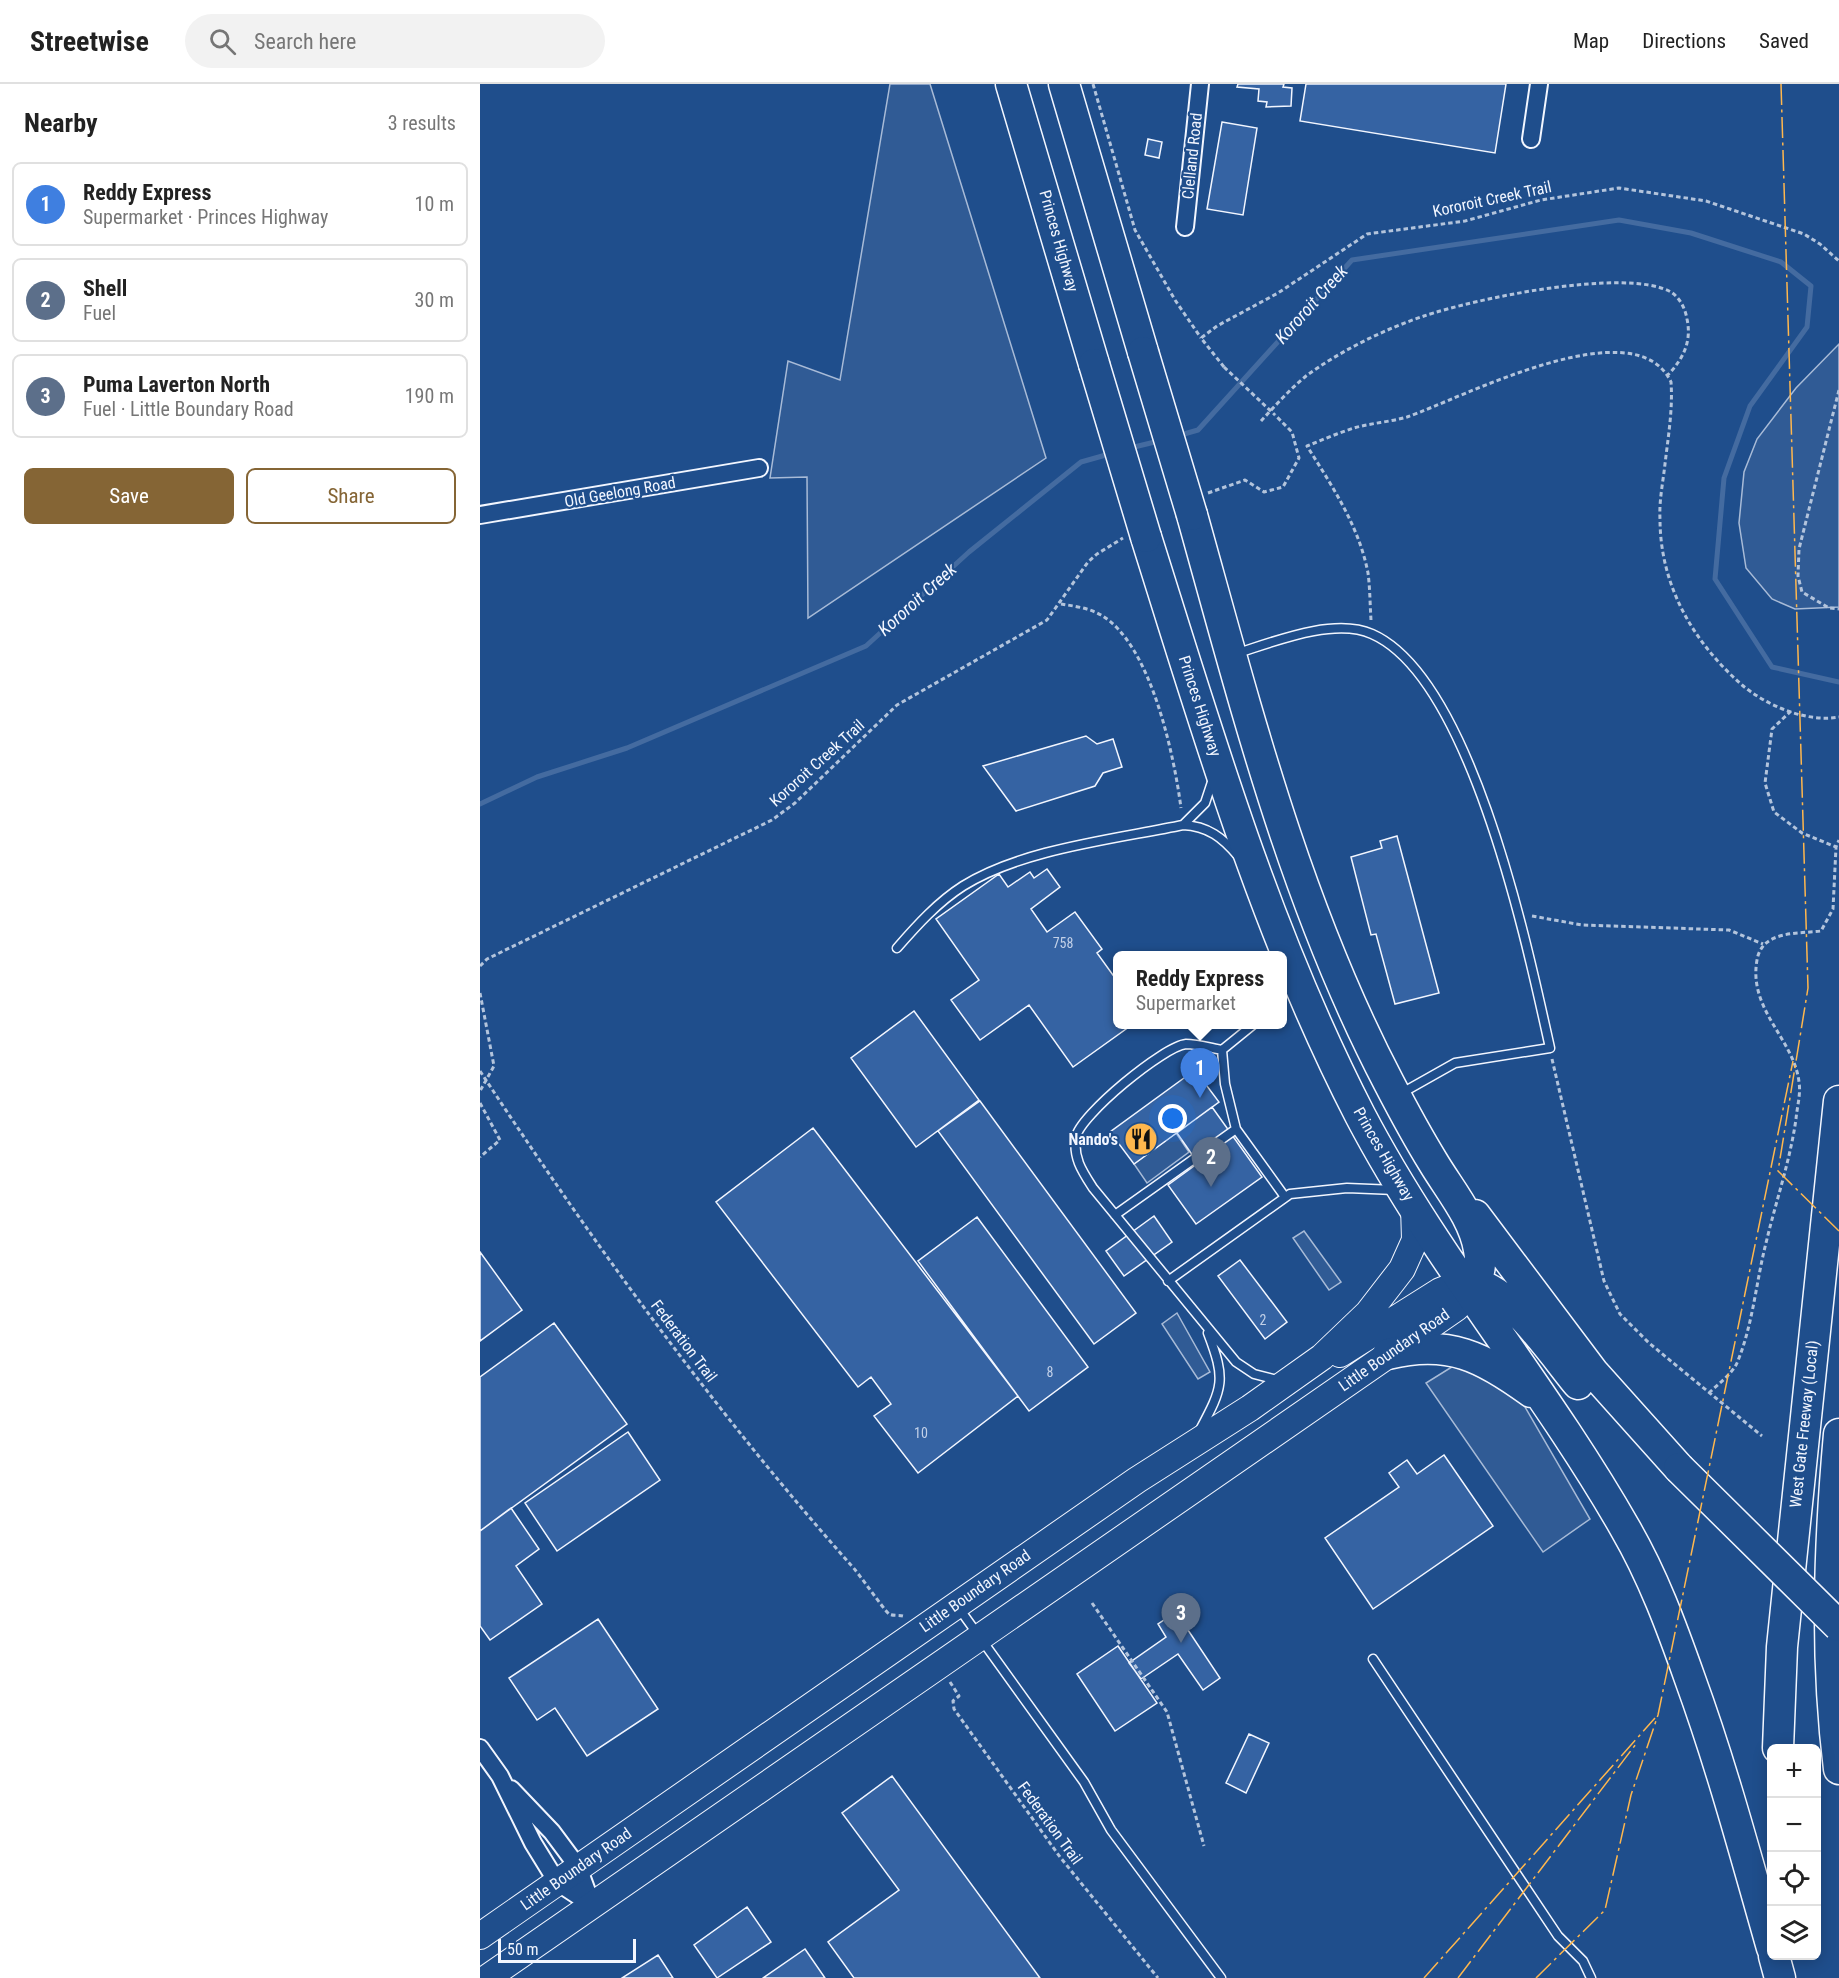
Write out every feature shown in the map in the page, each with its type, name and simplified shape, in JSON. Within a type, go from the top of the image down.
[{"type":"highway","name":"Princes Highway","points":[[1011,84],[1146,537],[1280,951]]},
{"type":"highway","points":[[1064,84],[1276,807],[1308,902],[1362,1032],[1475,1236],[1480,1260],[1470,1286],[1508,1300],[1579,1384],[1628,1436],[1658,1458],[1679,1468]]},
{"type":"highway","name":"Princes Highway","points":[[1287,970],[1338,1070],[1409,1199],[1470,1286],[1625,1528],[1674,1633],[1723,1774],[1767,1930]]},
{"type":"highway","points":[[1338,1070],[1351,1067],[1358,1062],[1362,1032]]},
{"type":"highway","name":"West Gate Freeway (Local)","points":[[1778,1744],[1781,1659],[1788,1579],[1839,1101]]},
{"type":"highway","points":[[1432,1161],[1495,1239],[1538,1302],[1593,1372],[1679,1468],[1839,1626]]},
{"type":"highway","points":[[1388,1354],[1424,1348],[1466,1353],[1499,1368],[1546,1402]]},
{"type":"highway","points":[[1839,1434],[1829,1565],[1829,1644],[1833,1722],[1839,1768]]},
{"type":"highway","points":[[1775,1960],[1780,1978]]},
{"type":"highway","points":[[1794,1960],[1797,1978]]},
{"type":"main road","name":"Little Boundary Road","points":[[480,1936],[1137,1480],[1191,1447],[1297,1375],[1368,1313],[1397,1277],[1414,1244],[1409,1199]]},
{"type":"main road","name":"Little Boundary Road","points":[[487,1978],[1456,1308],[1470,1286]]},
{"type":"main road","points":[[1297,1375],[1356,1346],[1440,1290],[1470,1286]]},
{"type":"street","name":"Clelland Road","points":[[1185,227],[1200,84]]},
{"type":"street","points":[[1531,139],[1539,84]]},
{"type":"street","name":"Old Geelong Road","points":[[480,515],[759,468]]},
{"type":"street","points":[[480,1748],[500,1776],[552,1832],[567,1875],[592,1905]]},
{"type":"street","points":[[500,1776],[532,1843],[567,1875],[592,1905]]},
{"type":"lane","points":[[1232,655],[1288,637],[1326,629],[1372,634],[1406,659],[1435,697],[1459,737],[1493,829],[1518,912],[1550,1048],[1455,1064],[1396,1096]]},
{"type":"lane","points":[[1184,825],[1197,813],[1211,791],[1214,750]]},
{"type":"lane","points":[[897,948],[925,916],[963,886],[1002,867],[1041,855],[1184,825],[1201,826],[1218,836],[1257,879]]},
{"type":"lane","points":[[1248,1029],[1222,1050],[1184,1044],[1159,1058],[1102,1102],[1086,1119],[1077,1134],[1075,1154],[1079,1167],[1114,1215],[1205,1326],[1244,1369],[1297,1375]]},
{"type":"lane","points":[[1222,1050],[1225,1084],[1236,1129],[1285,1197]]},
{"type":"lane","points":[[1114,1215],[1236,1129]]},
{"type":"lane","points":[[1168,1281],[1285,1197],[1300,1192],[1347,1188],[1409,1199]]},
{"type":"lane","points":[[1191,1447],[1217,1400],[1220,1388],[1217,1356],[1205,1326]]},
{"type":"lane","points":[[956,1605],[1084,1782],[1111,1830],[1221,1978]]},
{"type":"lane","points":[[1373,1659],[1558,1936],[1583,1961],[1591,1978]]},
{"type":"path","points":[[1093,84],[1136,230],[1175,300],[1201,338],[1224,367],[1275,415]]},
{"type":"path","name":"Kororoit Creek Trail","points":[[1201,338],[1216,326],[1278,293],[1366,234],[1465,221],[1541,200],[1619,188],[1717,205],[1804,234],[1820,244],[1839,261]]},
{"type":"path","points":[[1261,421],[1306,376],[1343,354],[1425,316],[1483,302],[1602,281],[1640,283],[1671,293],[1681,301],[1689,330],[1686,348],[1682,361],[1668,376]]},
{"type":"path","points":[[1372,634],[1368,573],[1355,531],[1339,496],[1307,446],[1354,428],[1404,418],[1507,377],[1575,355],[1613,353],[1643,357],[1663,368],[1668,376],[1672,393],[1659,518],[1662,558],[1674,597],[1695,634],[1717,661],[1758,698],[1806,716],[1839,717]]},
{"type":"path","points":[[1839,390],[1799,549],[1798,576],[1803,592],[1828,608],[1839,609]]},
{"type":"path","name":"Kororoit Creek Trail","points":[[480,966],[487,959],[772,820],[795,803],[897,705],[1047,621],[1061,604],[1101,614],[1125,637],[1139,661],[1162,717],[1174,756],[1184,825]]},
{"type":"path","points":[[1791,711],[1772,729],[1765,783],[1774,812],[1802,833],[1836,847]]},
{"type":"path","points":[[1709,1393],[1736,1365],[1746,1337],[1766,1242],[1780,1195],[1792,1141],[1800,1084],[1796,1064],[1771,1022],[1756,981],[1757,958],[1763,944],[1774,936],[1821,931],[1833,909],[1836,847],[1839,840]]},
{"type":"path","points":[[1518,912],[1582,925],[1729,930],[1763,944]]},
{"type":"path","points":[[480,993],[494,1066],[480,1091]]},
{"type":"path","points":[[1550,1048],[1604,1281],[1620,1314],[1649,1343],[1762,1436]]},
{"type":"path","name":"Federation Trail","points":[[480,1071],[703,1386],[768,1470],[868,1584],[887,1611]]},
{"type":"path","points":[[480,1103],[500,1138],[498,1143],[480,1157]]},
{"type":"path","points":[[1092,1603],[1167,1712],[1204,1846]]},
{"type":"path","name":"Federation Trail","points":[[946,1676],[959,1696],[952,1705],[961,1719],[1060,1857],[1158,1978]]},
{"type":"shaded area","points":[[890,84],[930,84],[1046,458],[808,618],[807,477],[770,478],[788,361],[840,380]]},
{"type":"shaded area","points":[[1839,344],[1839,607],[1795,609],[1772,599],[1746,568],[1739,523],[1744,472],[1757,439],[1796,388]]},
{"type":"shaded area","points":[[1176,1133],[1189,1152],[1147,1183],[1134,1164]]},
{"type":"shaded area","points":[[1304,1231],[1341,1282],[1329,1290],[1293,1238]]},
{"type":"shaded area","points":[[1177,1313],[1210,1372],[1198,1379],[1162,1324]]},
{"type":"shaded area","points":[[1463,1360],[1518,1395],[1590,1519],[1543,1552],[1426,1383]]},
{"type":"building","points":[[1238,84],[1284,84],[1283,87],[1292,88],[1291,106],[1266,107],[1267,102],[1258,101],[1259,89],[1237,87]]},
{"type":"building","points":[[1306,84],[1506,84],[1495,153],[1300,121]]},
{"type":"building","points":[[1222,122],[1257,128],[1243,215],[1207,209]]},
{"type":"building","points":[[1148,139],[1162,142],[1159,158],[1145,155]]},
{"type":"building","points":[[1086,736],[1097,744],[1113,739],[1122,767],[1103,773],[1095,786],[1016,811],[983,766]]},
{"type":"building","points":[[1397,836],[1439,993],[1395,1004],[1376,934],[1371,935],[1351,857],[1382,848],[1380,841]]},
{"type":"building","points":[[1047,869],[1060,887],[1031,909],[1047,932],[1075,912],[1102,949],[1097,953],[1113,975],[1113,1029],[1126,1029],[1073,1067],[1029,1005],[980,1040],[951,1000],[979,980],[936,919],[999,874],[1008,887],[1030,872],[1034,878]]},
{"type":"building","points":[[914,1011],[979,1100],[916,1147],[851,1058]]},
{"type":"building","points":[[1195,1070],[1219,1102],[1134,1164],[1110,1132]]},
{"type":"building","points":[[980,1101],[1136,1313],[1094,1344],[938,1131]]},
{"type":"building","points":[[1212,1107],[1262,1177],[1196,1224],[1168,1185],[1198,1163],[1177,1133]]},
{"type":"building","points":[[813,1128],[1018,1396],[918,1473],[874,1416],[891,1404],[871,1377],[858,1387],[716,1202]]},
{"type":"building","points":[[1154,1216],[1172,1242],[1124,1276],[1106,1251]]},
{"type":"building","points":[[977,1217],[1088,1367],[1029,1411],[918,1261]]},
{"type":"building","points":[[480,1252],[522,1310],[480,1341]]},
{"type":"building","points":[[1240,1260],[1287,1322],[1265,1339],[1218,1276]]},
{"type":"building","points":[[554,1323],[627,1424],[480,1531],[480,1377]]},
{"type":"building","points":[[628,1432],[660,1480],[557,1551],[525,1503]]},
{"type":"building","points":[[1444,1455],[1493,1526],[1373,1609],[1325,1538],[1399,1487],[1389,1473],[1407,1460],[1417,1474]]},
{"type":"building","points":[[511,1508],[539,1549],[516,1566],[542,1604],[490,1640],[480,1626],[480,1531]]},
{"type":"building","points":[[1176,1612],[1220,1678],[1203,1690],[1178,1654],[1141,1679],[1129,1663],[1166,1637],[1158,1624]]},
{"type":"building","points":[[598,1619],[658,1709],[587,1756],[555,1708],[537,1720],[509,1678]]},
{"type":"building","points":[[1118,1646],[1157,1703],[1115,1731],[1077,1674]]},
{"type":"building","points":[[1249,1734],[1269,1743],[1246,1793],[1226,1783]]},
{"type":"building","points":[[892,1776],[1040,1978],[854,1978],[828,1942],[899,1890],[842,1813]]},
{"type":"building","points":[[747,1907],[771,1942],[717,1978],[694,1945]]},
{"type":"building","points":[[805,1949],[825,1978],[763,1978]]},
{"type":"building","points":[[658,1955],[673,1978],[622,1978]]},
{"type":"waterway","name":"Kororoit Creek","points":[[1177,436],[1198,430],[1352,260],[1619,220],[1691,233],[1781,262],[1811,286],[1807,327],[1750,406],[1724,478],[1715,579],[1772,667],[1839,682]]},
{"type":"waterway","name":"Kororoit Creek","points":[[1130,448],[1159,441]]},
{"type":"waterway","name":"Kororoit Creek","points":[[480,804],[537,777],[627,748],[866,646],[969,552],[1081,462],[1113,453]]},
{"type":"power","points":[[1781,84],[1808,988],[1778,1171],[1839,1231]]},
{"type":"power","points":[[1536,1978],[1605,1910],[1631,1795],[1658,1715],[1793,1061]]},
{"type":"power","points":[[1424,1978],[1655,1718]]},
{"type":"power","points":[[1458,1978],[1636,1744]]},
{"type":"place","name":"Reddy Express","points":[[1200,1098]]},
{"type":"place","name":"Nando's","points":[[1141,1139]]},
{"type":"place","name":"Shell","points":[[1211,1187]]},
{"type":"place","name":"Puma Laverton North","points":[[1181,1643]]}]
